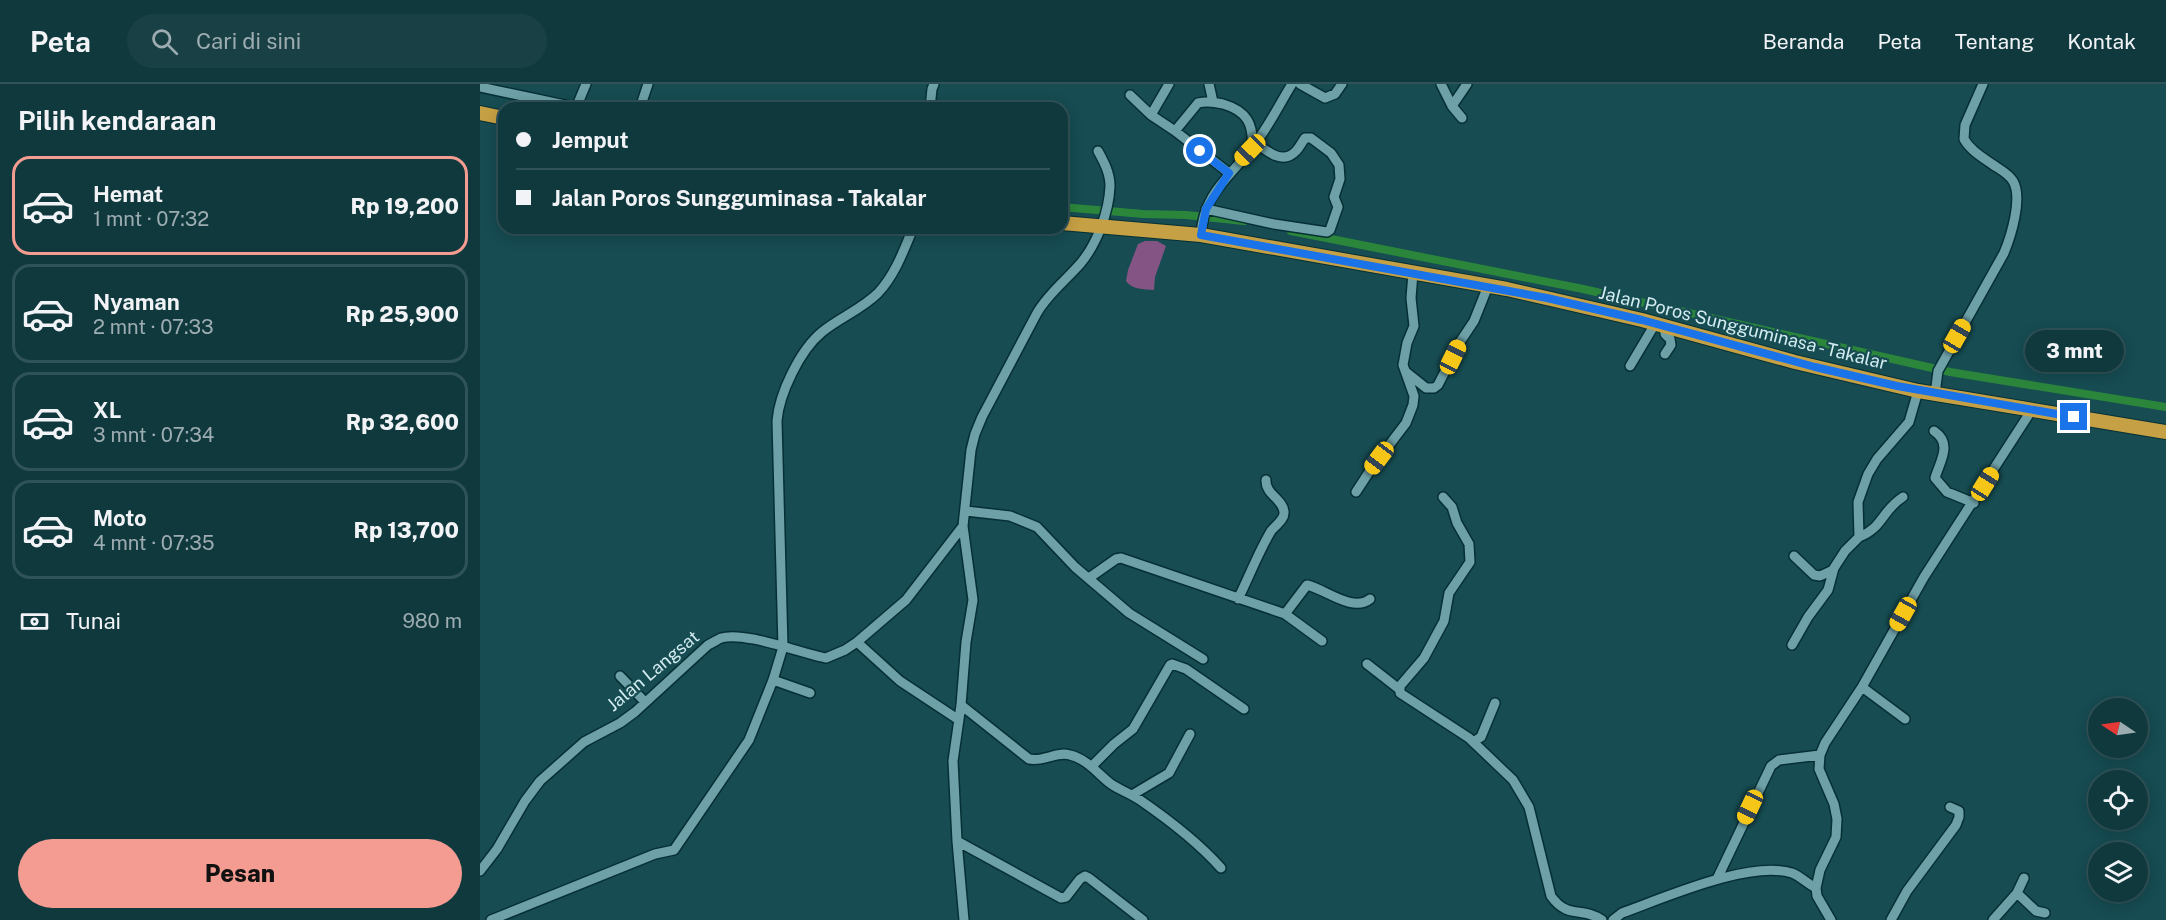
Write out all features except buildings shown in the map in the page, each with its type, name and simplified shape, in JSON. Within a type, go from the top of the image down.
[{"type":"highway","points":[[480,113],[498,117]]},
{"type":"highway","name":"Jalan Poros Sungguminasa - Takalar","points":[[1068,223],[1102,223],[1201,232],[1488,286],[1567,302],[1815,367],[1918,391],[1936,390],[2031,411],[2166,432]]},
{"type":"street","points":[[579,102],[586,84]]},
{"type":"street","points":[[642,102],[648,84]]},
{"type":"street","points":[[930,102],[934,84]]},
{"type":"street","points":[[1151,115],[1169,84]]},
{"type":"street","points":[[1209,84],[1213,102]]},
{"type":"street","points":[[1201,232],[1205,211],[1229,173],[1254,146],[1292,84]]},
{"type":"street","points":[[1300,84],[1325,98],[1335,94],[1342,84]]},
{"type":"street","points":[[1441,84],[1452,106],[1462,117]]},
{"type":"street","points":[[1452,106],[1467,84]]},
{"type":"street","points":[[1936,390],[1938,370],[2004,253],[2017,205],[2016,189],[2011,179],[1972,149],[1964,139],[1965,125],[1983,84]]},
{"type":"street","points":[[480,87],[549,102]]},
{"type":"street","points":[[1130,95],[1151,115],[1229,173]]},
{"type":"street","points":[[1175,131],[1195,105],[1213,102],[1234,108],[1246,116],[1254,146]]},
{"type":"street","points":[[1205,211],[1274,224],[1327,232],[1330,230],[1338,207],[1334,197],[1340,173],[1338,161],[1331,153],[1311,138],[1305,138],[1296,151],[1287,157],[1274,156],[1254,146]]},
{"type":"street","points":[[964,920],[953,761],[973,600],[963,526],[971,450],[982,417],[1042,305],[1085,257],[1102,223],[1110,186],[1108,173],[1098,151]]},
{"type":"street","points":[[491,920],[678,847],[749,740],[773,680],[783,647],[777,421],[779,404],[783,392],[810,343],[821,332],[878,293],[896,266],[910,234]]},
{"type":"street","points":[[1356,492],[1411,413],[1414,396],[1404,370],[1407,343],[1414,326],[1411,298],[1413,273]]},
{"type":"street","points":[[1404,370],[1426,388],[1434,388],[1438,385],[1460,342],[1474,321],[1488,286]]},
{"type":"street","points":[[1630,366],[1660,325],[1670,339],[1671,345],[1665,354]]},
{"type":"street","points":[[1859,537],[1858,502],[1868,474],[1877,459],[1909,422],[1918,391]]},
{"type":"street","points":[[1831,920],[1817,896],[1816,888],[1820,870],[1838,829],[1834,804],[1819,769],[1820,755],[1825,743],[1862,687],[1924,577],[1974,503],[2031,411]]},
{"type":"street","points":[[1934,431],[1944,441],[1945,452],[1935,478],[1947,492],[1974,503]]},
{"type":"street","points":[[1238,599],[1272,530],[1284,514],[1280,502],[1267,488],[1266,480]]},
{"type":"street","points":[[1399,689],[1424,658],[1444,621],[1449,593],[1470,562],[1469,544],[1457,523],[1452,507],[1443,497]]},
{"type":"street","points":[[1792,645],[1808,617],[1828,590],[1833,570],[1845,551],[1859,537],[1875,529],[1889,508],[1902,497]]},
{"type":"street","points":[[966,511],[1010,516],[1037,527],[1075,567],[1129,613],[1203,659]]},
{"type":"street","name":"Jalan Langsat","points":[[480,872],[540,781],[584,742],[620,723],[700,651],[722,638],[752,640],[826,658],[845,651],[906,600],[963,526]]},
{"type":"street","points":[[1794,556],[1814,575],[1820,576],[1833,570]]},
{"type":"street","points":[[1089,578],[1116,559],[1121,558],[1285,614],[1322,641]]},
{"type":"street","points":[[1285,614],[1307,585],[1355,604],[1364,603],[1370,599]]},
{"type":"street","points":[[857,642],[905,685],[959,720]]},
{"type":"street","points":[[1092,766],[1114,744],[1130,733],[1172,664],[1186,669],[1244,710]]},
{"type":"street","points":[[1367,664],[1399,689],[1407,699],[1473,742],[1513,780],[1529,807],[1551,896],[1556,903],[1571,914],[1593,915],[1602,920]]},
{"type":"street","points":[[620,676],[645,702]]},
{"type":"street","points":[[773,680],[810,693]]},
{"type":"street","points":[[1862,687],[1905,719]]},
{"type":"street","points":[[1473,742],[1481,737],[1495,703]]},
{"type":"street","points":[[961,705],[1029,759],[1042,760],[1062,754],[1070,755],[1092,766],[1112,784],[1132,795],[1191,838],[1221,868]]},
{"type":"street","points":[[1132,795],[1169,773],[1190,734]]},
{"type":"street","points":[[1717,879],[1771,766],[1779,760],[1820,755]]},
{"type":"street","points":[[1891,920],[1907,891],[1956,825],[1959,811],[1950,807]]},
{"type":"street","points":[[957,841],[1061,898],[1066,897],[1085,876],[1143,920]]},
{"type":"street","points":[[1613,920],[1622,913],[1743,872],[1792,873],[1816,888]]},
{"type":"street","points":[[1993,920],[2018,893],[2024,878]]},
{"type":"street","points":[[2018,893],[2036,911],[2045,913]]},
{"type":"shaded area","points":[[1145,241],[1157,241],[1166,246],[1155,277],[1154,290],[1135,288],[1126,281],[1138,244]]},
{"type":"waterway","points":[[1068,208],[1244,221]]},
{"type":"waterway","points":[[1291,231],[1583,289],[1950,372],[2166,407]]},
{"type":"route","points":[[1200,151],[1229,173],[1206,209],[1201,235],[1507,289],[1642,320],[1815,367],[1928,393],[2074,417]]}]
